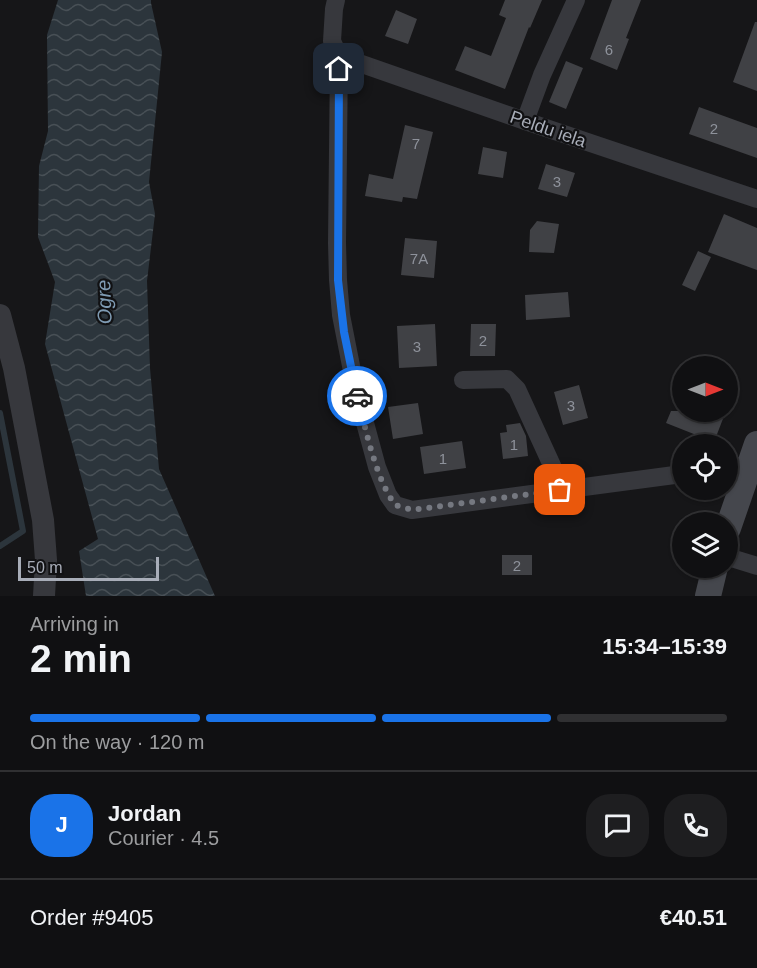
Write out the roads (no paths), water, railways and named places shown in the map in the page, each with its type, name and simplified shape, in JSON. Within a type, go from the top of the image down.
[{"type":"main road","points":[[733,512],[748,460]]},
{"type":"main road","points":[[708,596],[712,578]]},
{"type":"street","points":[[336,0],[332,42],[339,56],[338,280],[341,315],[355,386],[377,467],[388,495],[395,505],[412,510],[672,475]]},
{"type":"street","points":[[525,121],[542,75],[576,0]]},
{"type":"street","name":"Peldu iela","points":[[339,56],[757,199]]},
{"type":"street","points":[[0,315],[14,368],[43,520],[46,560],[44,596]]},
{"type":"street","points":[[463,380],[507,379],[517,389],[555,472],[560,490]]},
{"type":"street","points":[[738,560],[757,566]]},
{"type":"water","name":"Ogre","points":[[58,0],[151,0],[162,52],[149,182],[155,214],[147,281],[150,368],[159,469],[215,596],[86,596],[79,551],[98,539],[45,344],[55,282],[38,237],[39,166],[48,131],[47,35]]},
{"type":"waterway","points":[[0,413],[23,531],[0,546]]}]
